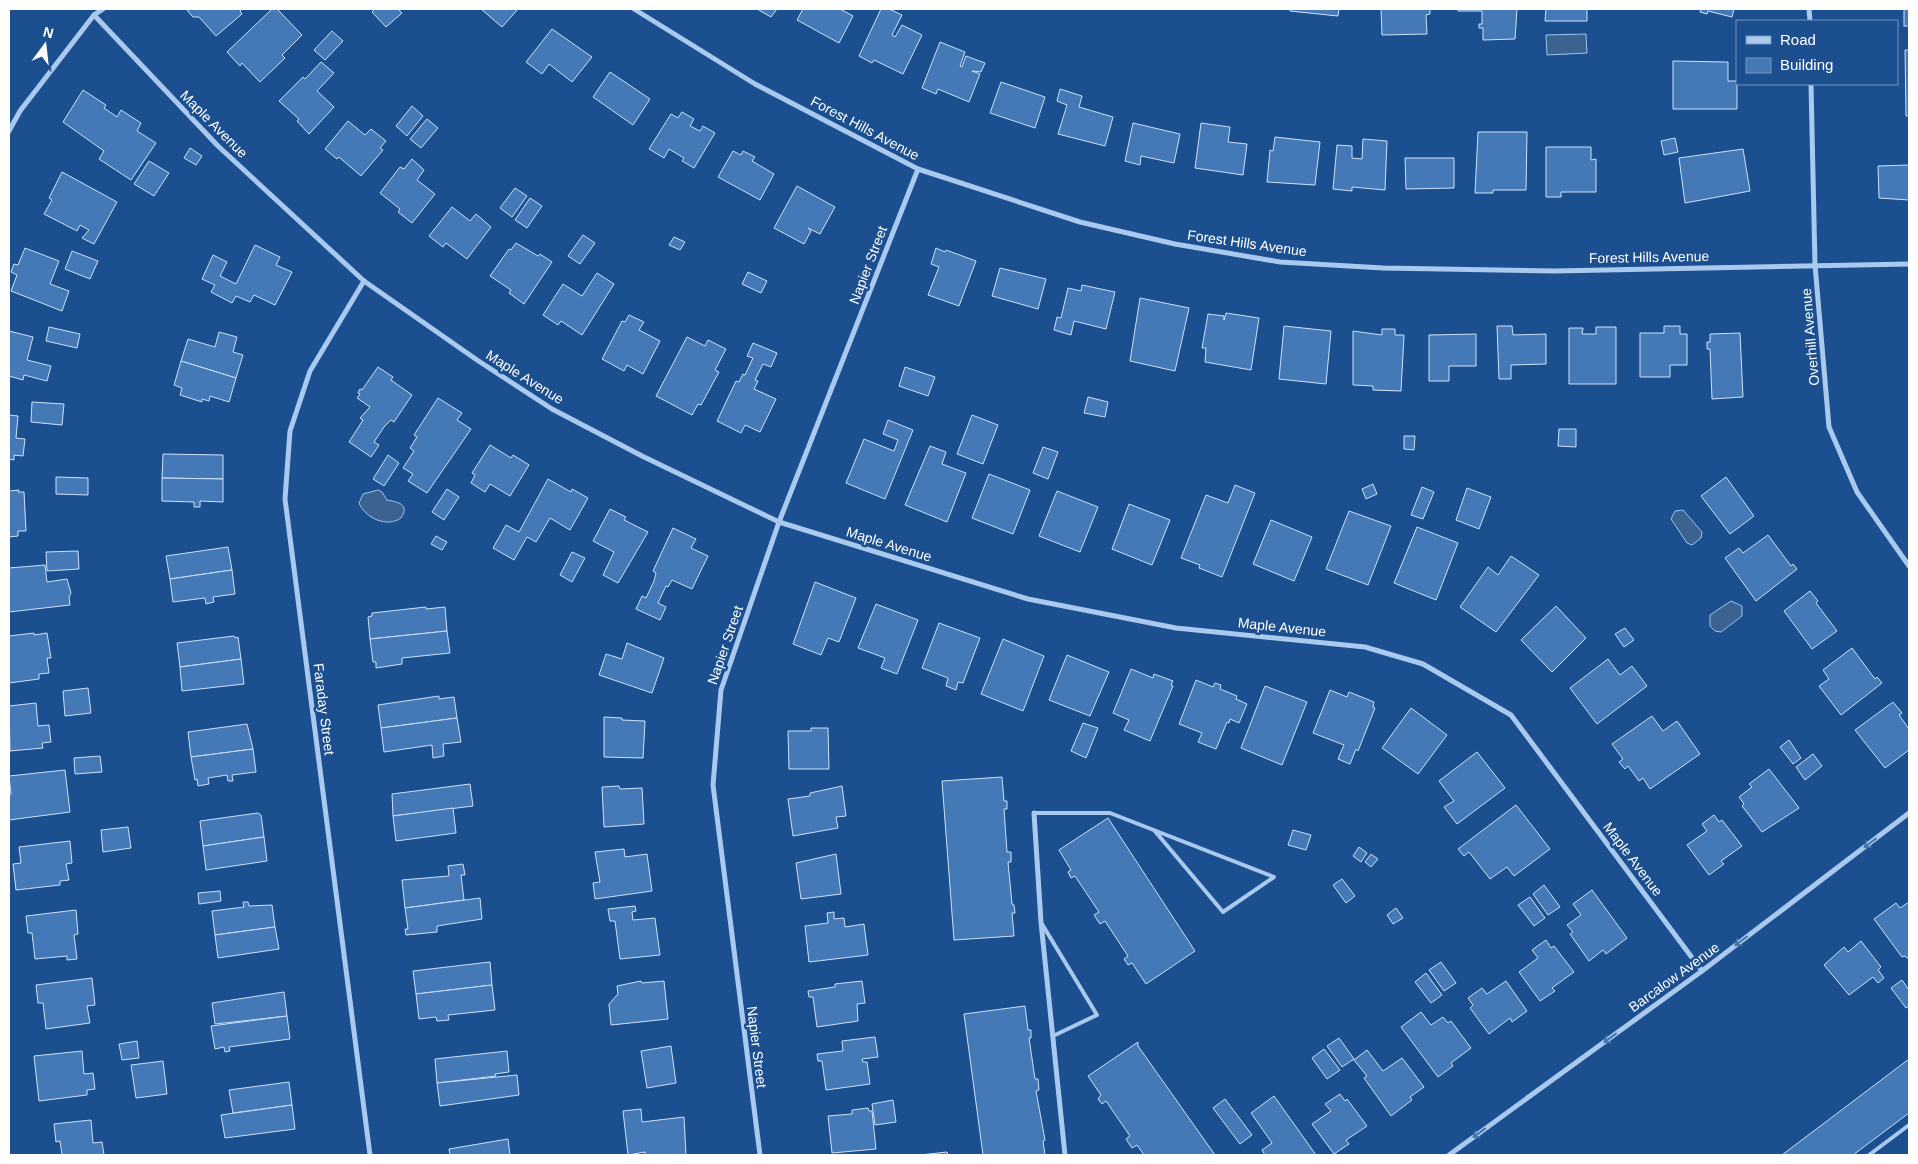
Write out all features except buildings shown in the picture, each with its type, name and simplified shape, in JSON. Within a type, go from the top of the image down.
[{"type":"street","points":[[9,132],[20,111],[94,16],[103,9]]},
{"type":"street","name":"Forest Hills Avenue","points":[[634,9],[755,84],[918,169],[1080,222],[1175,244],[1280,262],[1383,268],[1555,271],[1909,264]]},
{"type":"street","name":"Maple Avenue","points":[[94,16],[218,146],[364,281],[477,360],[552,409],[642,456],[779,522],[1028,599],[1176,628],[1365,647],[1423,664],[1511,715],[1702,971]]},
{"type":"street","name":"Overhill Avenue","points":[[1811,85],[1815,265],[1829,427],[1857,492],[1909,566]]},
{"type":"street","name":"Napier Street","points":[[760,1155],[713,785],[721,690],[779,522],[918,169]]},
{"type":"street","name":"Faraday Street","points":[[364,281],[310,371],[290,430],[285,499],[370,1155]]},
{"type":"street","points":[[1034,813],[1041,922],[1065,1155]]},
{"type":"street","name":"Barcalow Avenue","points":[[1450,1155],[1702,971],[1909,813]]},
{"type":"lane","points":[[1034,813],[1110,812],[1274,877],[1223,912],[1154,830]]},
{"type":"lane","points":[[1041,922],[1097,1015],[1053,1036]]},
{"type":"lane","points":[[1869,1155],[1909,1125]]},
{"type":"water","points":[[1586,34],[1587,53],[1547,55],[1546,35]]},
{"type":"water","points":[[378,490],[382,492],[387,500],[402,504],[404,510],[401,518],[395,521],[383,522],[366,513],[359,503],[363,494]]},
{"type":"water","points":[[1683,510],[1702,532],[1701,538],[1692,545],[1687,543],[1671,519],[1675,511]]},
{"type":"water","points":[[1731,601],[1742,606],[1742,616],[1721,632],[1715,631],[1710,626],[1710,615]]}]
